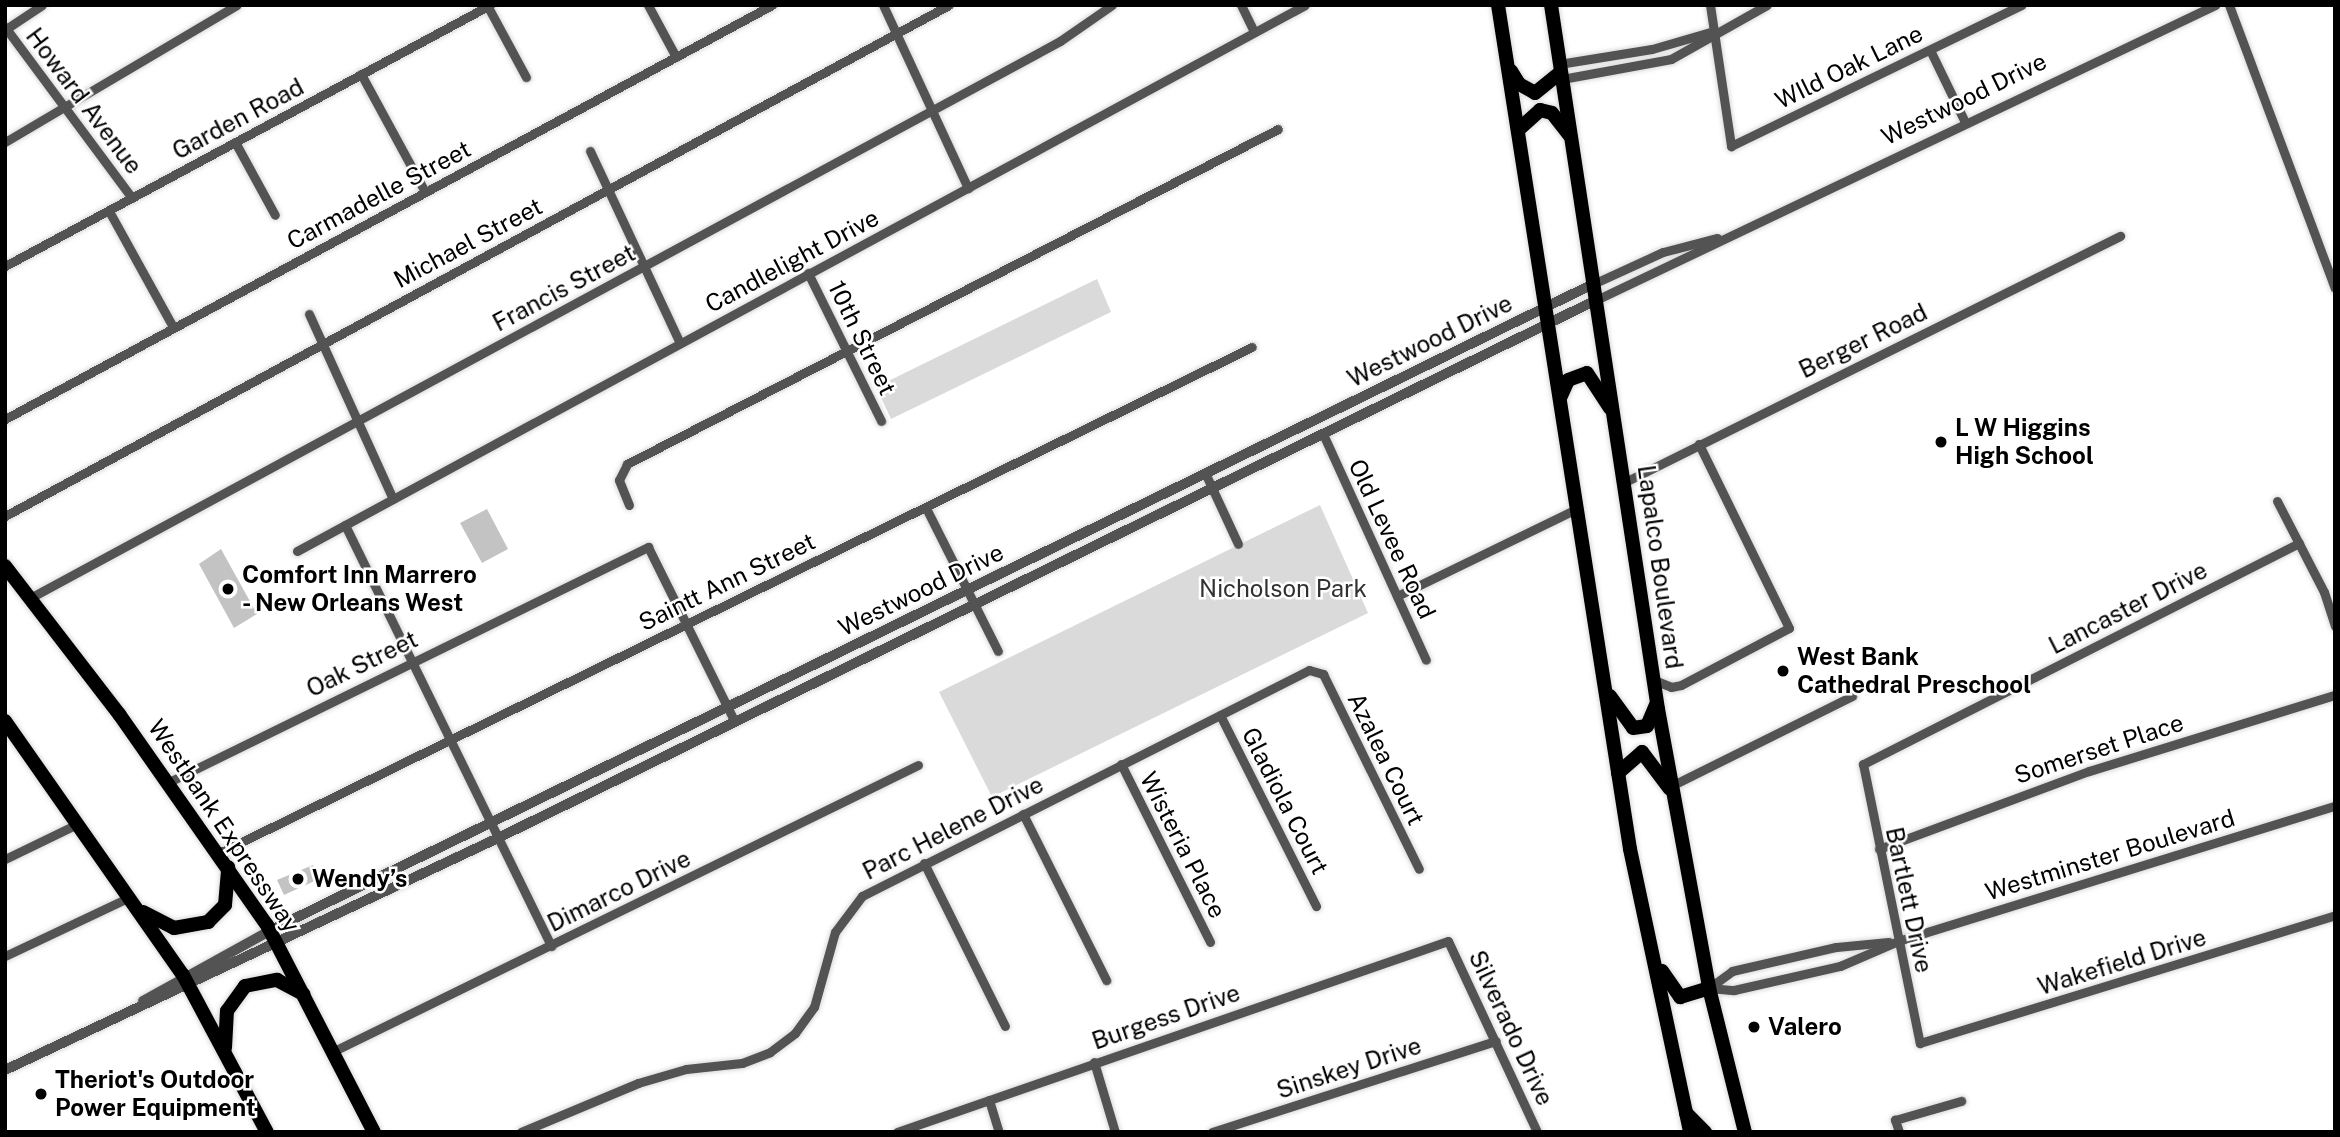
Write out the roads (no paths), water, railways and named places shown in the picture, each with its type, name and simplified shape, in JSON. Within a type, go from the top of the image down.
[{"type":"main road","points":[[1498,5],[1618,773],[1643,909],[1690,1132]]},
{"type":"main road","name":"Lapalco Boulevard","points":[[1551,5],[1657,699],[1709,988],[1745,1132]]},
{"type":"main road","points":[[1509,66],[1519,84],[1535,93],[1560,71]]},
{"type":"main road","points":[[1518,130],[1540,110],[1552,113],[1570,136]]},
{"type":"main road","points":[[1560,398],[1568,380],[1587,373],[1615,415]]},
{"type":"main road","name":"Westbank Expressway","points":[[5,566],[169,782],[223,858],[274,937],[309,999],[336,1050],[373,1132]]},
{"type":"main road","points":[[1605,688],[1633,728],[1647,726],[1657,699]]},
{"type":"main road","points":[[5,722],[131,896],[186,980],[225,1048],[267,1132]]},
{"type":"main road","points":[[1618,773],[1642,752],[1674,791]]},
{"type":"main road","points":[[141,911],[174,928],[208,922],[225,905],[223,858]]},
{"type":"main road","points":[[1643,909],[1669,988],[1687,998],[1709,988]]},
{"type":"main road","points":[[225,1048],[227,1011],[245,986],[277,980],[309,999]]},
{"type":"main road","points":[[1685,1112],[1705,1132]]},
{"type":"main road","points":[[1731,1132],[1741,1117]]},
{"type":"street","points":[[6,28],[42,5]]},
{"type":"street","points":[[5,142],[237,5]]},
{"type":"street","points":[[648,5],[677,57]]},
{"type":"street","name":"Carmadelle Street","points":[[5,419],[772,5]]},
{"type":"street","points":[[883,5],[968,188]]},
{"type":"street","name":"Michael Street","points":[[5,516],[949,5]]},
{"type":"street","name":"Francis Street","points":[[30,598],[1060,41],[1112,5]]},
{"type":"street","points":[[1241,5],[1254,32]]},
{"type":"street","name":"Candlelight Drive","points":[[297,551],[1305,5]]},
{"type":"street","points":[[1560,71],[1671,59],[1703,44],[1714,31],[1710,5]]},
{"type":"street","points":[[1560,71],[1714,31],[1767,5]]},
{"type":"street","name":"WIld Oak Lane","points":[[1714,31],[1731,146],[2022,5]]},
{"type":"street","name":"Westwood Drive","points":[[274,937],[498,838],[1732,234],[2215,5]]},
{"type":"street","points":[[2229,5],[2335,288]]},
{"type":"street","points":[[488,6],[526,78]]},
{"type":"street","name":"Garden Road","points":[[5,266],[488,6]]},
{"type":"street","name":"Howard Avenue","points":[[6,28],[132,198]]},
{"type":"street","points":[[1930,50],[1965,122]]},
{"type":"street","points":[[361,74],[425,192]]},
{"type":"street","points":[[629,505],[618,480],[627,464],[1279,129]]},
{"type":"street","points":[[235,142],[275,215]]},
{"type":"street","points":[[590,151],[680,343]]},
{"type":"street","points":[[109,211],[173,327]]},
{"type":"street","name":"Westwood Drive","points":[[5,1070],[274,937],[491,823],[1593,284],[1663,252],[1732,234]]},
{"type":"street","name":"Berger Road","points":[[1625,482],[2120,236]]},
{"type":"street","name":"10th Street","points":[[808,273],[881,421]]},
{"type":"street","points":[[309,314],[393,499]]},
{"type":"street","name":"Saintt Ann Street","points":[[223,858],[448,738],[926,508],[1252,347]]},
{"type":"street","name":"Old Levee Road","points":[[1323,434],[1426,660]]},
{"type":"street","points":[[1654,680],[1671,687],[1681,685],[1789,628],[1699,444]]},
{"type":"street","points":[[1206,475],[1238,544]]},
{"type":"street","points":[[2277,501],[2299,543],[2335,626]]},
{"type":"street","points":[[926,508],[998,650]]},
{"type":"street","points":[[1397,596],[1578,508]]},
{"type":"street","points":[[345,525],[551,946]]},
{"type":"street","name":"Lancaster Drive","points":[[1863,764],[2299,543]]},
{"type":"street","name":"Oak Street","points":[[169,782],[649,547],[687,622]]},
{"type":"street","points":[[687,622],[736,722]]},
{"type":"street","name":"Parc Helene Drive","points":[[521,1132],[638,1083],[686,1069],[742,1063],[776,1048],[814,1007],[830,946],[850,907],[924,863],[1315,669]]},
{"type":"street","name":"Azalea Court","points":[[1315,669],[1323,674],[1419,869]]},
{"type":"street","name":"Somerset Place","points":[[1879,849],[2088,771],[2335,695]]},
{"type":"street","points":[[1674,791],[1852,696]]},
{"type":"street","name":"Gladiola Court","points":[[1220,715],[1316,906]]},
{"type":"street","name":"Wisteria Place","points":[[1121,764],[1210,942]]},
{"type":"street","name":"Bartlett Drive","points":[[1863,764],[1920,1043]]},
{"type":"street","name":"Dimarco Drive","points":[[336,1050],[918,765]]},
{"type":"street","name":"Westminster Boulevard","points":[[1709,988],[1734,990],[1840,965],[1898,941],[2335,806]]},
{"type":"street","points":[[1023,814],[1107,980]]},
{"type":"street","points":[[5,859],[79,823]]},
{"type":"street","points":[[924,863],[1005,1026]]},
{"type":"street","points":[[5,956],[131,896]]},
{"type":"street","name":"Wakefield Drive","points":[[1920,1043],[2335,915]]},
{"type":"street","name":"Silverado Drive","points":[[1448,941],[1537,1132]]},
{"type":"street","name":"Burgess Drive","points":[[897,1132],[1448,941]]},
{"type":"street","name":"Westminster Boulevard","points":[[1709,988],[1732,971],[1836,947],[1898,941]]},
{"type":"street","name":"Sinskey Drive","points":[[1212,1132],[1496,1041]]},
{"type":"street","points":[[1094,1062],[1115,1132]]},
{"type":"street","points":[[989,1100],[999,1132]]},
{"type":"street","points":[[1899,1132],[1895,1120],[1961,1101]]},
{"type":"place","name":"L W Higgins High School","points":[[1941,442]]},
{"type":"place","name":"Comfort Inn Marrero - New Orleans West","points":[[228,589]]},
{"type":"place","name":"West Bank Cathedral Preschool","points":[[1783,671]]},
{"type":"place","name":"Wendy’s","points":[[298,879]]},
{"type":"place","name":"Valero","points":[[1754,1027]]},
{"type":"place","name":"Theriot's Outdoor Power Equipment","points":[[41,1094]]},
{"type":"park label","name":"Nicholson Park","points":[[1283,589]]}]
